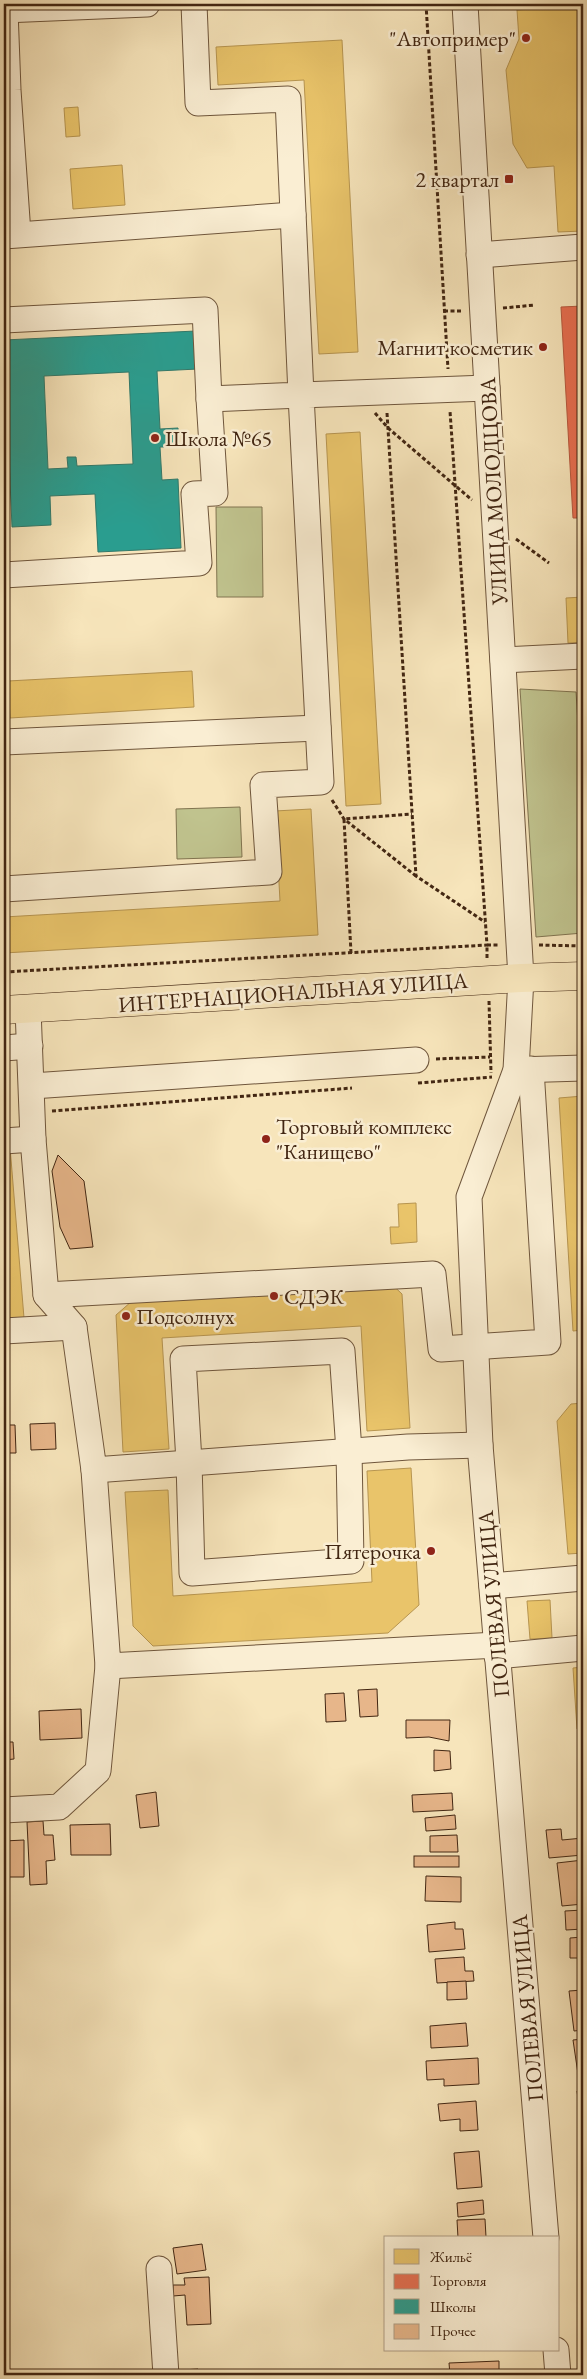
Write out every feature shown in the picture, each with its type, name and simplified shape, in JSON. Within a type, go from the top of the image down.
[{"type":"main road","name":"ИНТЕРНАЦИОНАЛЬНАЯ УЛИЦА","points":[[16,1009],[521,978],[583,976]]},
{"type":"street","points":[[147,4],[4,10],[11,235],[293,215]]},
{"type":"street","points":[[4,889],[268,872],[263,785],[321,782],[288,99],[198,103],[194,4]]},
{"type":"street","name":"УЛИЦА МОЛОДЦОВА","points":[[464,4],[521,978]]},
{"type":"street","points":[[479,254],[583,246]]},
{"type":"street","points":[[4,320],[205,310],[215,493],[194,494],[199,563],[4,575]]},
{"type":"street","points":[[209,399],[487,388]]},
{"type":"street","points":[[503,660],[583,656]]},
{"type":"street","points":[[4,742],[318,728]]},
{"type":"street","name":"ПОЛЕВАЯ УЛИЦА","points":[[521,978],[524,1069],[469,1197],[474,1347],[480,1445],[546,2236]]},
{"type":"street","points":[[4,1810],[59,1807],[98,1771],[108,1666],[94,1470],[74,1327],[46,1295],[33,1139],[30,1046],[16,1009]]},
{"type":"street","points":[[4,1048],[30,1046]]},
{"type":"street","points":[[46,1295],[433,1274],[441,1349],[548,1342],[524,1069],[583,1068]]},
{"type":"street","points":[[32,1086],[415,1072]]},
{"type":"street","points":[[4,1141],[33,1139]]},
{"type":"street","points":[[4,1332],[74,1327]]},
{"type":"street","points":[[342,1351],[349,1451],[351,1561],[192,1573],[189,1462],[183,1359],[342,1351]]},
{"type":"street","points":[[94,1470],[349,1451],[480,1445]]},
{"type":"street","points":[[492,1586],[583,1578]]},
{"type":"street","points":[[108,1666],[583,1648]]},
{"type":"street","points":[[159,2270],[166,2375]]},
{"type":"street","points":[[556,2352],[558,2375]]},
{"type":"path","points":[[426,4],[455,483],[487,945],[492,1077]]},
{"type":"path","points":[[358,393],[388,428],[455,483]]},
{"type":"path","points":[[386,393],[416,876]]},
{"type":"path","points":[[321,782],[344,819],[416,876],[485,922]]},
{"type":"path","points":[[344,819],[412,814]]},
{"type":"path","points":[[344,819],[351,953]]},
{"type":"path","points":[[4,972],[487,945]]},
{"type":"path","points":[[572,947],[583,946]]},
{"type":"path","points":[[415,1072],[490,1057]]},
{"type":"path","points":[[415,1072],[492,1077],[524,1069]]},
{"type":"path","points":[[32,1112],[355,1088]]},
{"type":"green space","points":[[216,507],[262,507],[263,597],[217,597]]},
{"type":"green space","points":[[520,689],[576,692],[583,803],[583,933],[536,937]]},
{"type":"green space","points":[[240,807],[242,857],[177,859],[176,809]]},
{"type":"building: Жильё","points":[[583,5],[583,69],[581,69],[583,107],[583,231],[558,232],[554,166],[527,168],[513,144],[506,70],[519,39],[517,10]]},
{"type":"building: Жильё","points":[[342,40],[358,352],[319,354],[304,80],[218,85],[216,47]]},
{"type":"building: Жильё","points":[[78,107],[80,136],[66,137],[64,108]]},
{"type":"building: Жильё","points":[[122,165],[125,205],[73,209],[70,169]]},
{"type":"building: Жильё","points":[[360,432],[381,804],[346,806],[326,434]]},
{"type":"building: Жильё","points":[[583,597],[583,642],[568,643],[566,598]]},
{"type":"building: Жильё","points":[[192,671],[194,707],[10,718],[8,681]]},
{"type":"building: Жильё","points":[[311,809],[318,935],[4,953],[4,917],[280,901],[275,811]]},
{"type":"building: Жильё","points":[[583,1096],[583,1330],[573,1331],[559,1098]]},
{"type":"building: Жильё","points":[[4,1147],[10,1147],[24,1318],[4,1319]]},
{"type":"building: Жильё","points":[[416,1203],[417,1242],[391,1244],[390,1227],[399,1227],[398,1204]]},
{"type":"building: Жильё","points":[[382,1275],[402,1294],[410,1428],[367,1431],[361,1326],[162,1338],[169,1449],[123,1452],[116,1315],[147,1288]]},
{"type":"building: Жильё","points":[[583,1403],[583,1553],[568,1554],[557,1421],[571,1404]]},
{"type":"building: Жильё","points":[[411,1468],[419,1605],[388,1633],[153,1646],[133,1626],[125,1492],[168,1490],[173,1596],[372,1582],[367,1471]]},
{"type":"building: Жильё","points":[[550,1600],[552,1638],[530,1639],[527,1601]]},
{"type":"building: Жильё","points":[[583,1667],[583,1734],[577,1729],[573,1668]]},
{"type":"building: Торговля","points":[[583,306],[583,518],[573,518],[561,307]]},
{"type":"building: Школы","name":"Школа №65","points":[[196,331],[198,369],[157,371],[160,429],[178,428],[179,447],[160,447],[162,480],[178,479],[181,548],[98,552],[95,494],[50,496],[51,525],[12,527],[4,340]],"holes":[[[129,372],[133,464],[77,466],[76,457],[67,457],[68,468],[48,469],[44,376]]]},
{"type":"building: Прочее","points":[[58,1155],[84,1181],[93,1247],[70,1249],[60,1227],[52,1171]]},
{"type":"building: Прочее","points":[[55,1423],[56,1449],[31,1450],[30,1424]]},
{"type":"building: Прочее","points":[[4,1425],[15,1425],[16,1453],[4,1453]]},
{"type":"building: Прочее","points":[[377,1689],[378,1716],[360,1717],[358,1690]]},
{"type":"building: Прочее","points":[[344,1693],[346,1721],[326,1722],[325,1694]]},
{"type":"building: Прочее","points":[[81,1709],[82,1738],[40,1740],[39,1711]]},
{"type":"building: Прочее","points":[[406,1720],[450,1720],[449,1741],[429,1737],[406,1738]]},
{"type":"building: Прочее","points":[[4,1742],[13,1742],[14,1759],[4,1760]]},
{"type":"building: Прочее","points":[[434,1750],[450,1751],[451,1769],[434,1771]]},
{"type":"building: Прочее","points":[[156,1792],[159,1826],[140,1828],[136,1795]]},
{"type":"building: Прочее","points":[[452,1793],[453,1810],[413,1812],[412,1795]]},
{"type":"building: Прочее","points":[[455,1815],[456,1829],[426,1831],[425,1818]]},
{"type":"building: Прочее","points":[[43,1821],[44,1835],[53,1835],[55,1860],[46,1861],[47,1884],[30,1885],[27,1822]]},
{"type":"building: Прочее","points":[[110,1824],[111,1855],[71,1855],[70,1825]]},
{"type":"building: Прочее","points":[[561,1829],[562,1840],[583,1838],[583,1855],[549,1858],[546,1830]]},
{"type":"building: Прочее","points":[[457,1835],[458,1852],[430,1852],[430,1836]]},
{"type":"building: Прочее","points":[[24,1840],[24,1877],[4,1877],[4,1841]]},
{"type":"building: Прочее","points":[[414,1856],[459,1856],[459,1867],[414,1867]]},
{"type":"building: Прочее","points":[[583,1860],[583,1904],[562,1906],[557,1863]]},
{"type":"building: Прочее","points":[[426,1876],[461,1877],[461,1902],[425,1901]]},
{"type":"building: Прочее","points":[[583,1910],[583,1929],[566,1930],[565,1911]]},
{"type":"building: Прочее","points":[[455,1922],[455,1929],[463,1929],[465,1949],[429,1952],[427,1925]]},
{"type":"building: Прочее","points":[[583,1937],[583,1958],[570,1958],[570,1938]]},
{"type":"building: Прочее","points":[[464,1957],[465,1971],[473,1971],[474,1981],[437,1983],[435,1959]]},
{"type":"building: Прочее","points":[[466,1981],[467,1999],[447,2000],[447,1982]]},
{"type":"building: Прочее","points":[[583,1990],[583,2030],[574,2031],[569,1991]]},
{"type":"building: Прочее","points":[[466,2023],[468,2046],[431,2048],[430,2026]]},
{"type":"building: Прочее","points":[[583,2039],[583,2073],[578,2074],[573,2040]]},
{"type":"building: Прочее","points":[[478,2058],[479,2084],[444,2086],[444,2079],[427,2080],[426,2061]]},
{"type":"building: Прочее","points":[[583,2075],[583,2087],[579,2087],[578,2076]]},
{"type":"building: Прочее","points":[[583,2090],[583,2106],[579,2106],[577,2091]]},
{"type":"building: Прочее","points":[[476,2101],[478,2130],[460,2131],[460,2119],[440,2121],[438,2104]]},
{"type":"building: Прочее","points":[[479,2151],[482,2187],[457,2189],[454,2153]]},
{"type":"building: Прочее","points":[[483,2200],[484,2214],[458,2217],[457,2203]]},
{"type":"building: Прочее","points":[[485,2219],[486,2236],[458,2236],[457,2220]]},
{"type":"building: Прочее","points":[[202,2244],[206,2270],[177,2274],[173,2248]]},
{"type":"building: Прочее","points":[[209,2277],[211,2324],[187,2325],[185,2295],[173,2296],[173,2285],[185,2285],[184,2278]]},
{"type":"building: Прочее","points":[[499,2361],[499,2375],[450,2375],[449,2363]]},
{"type":"building: Прочее","points":[[198,2369],[199,2375],[182,2375],[182,2370]]},
{"type":"place","name":"\"Автопример\"","points":[[526,38]]},
{"type":"place","name":"2 квартал","points":[[509,179]]},
{"type":"place","name":"Магнит косметик","points":[[543,347]]},
{"type":"place","name":"Школа №65","points":[[155,438]]},
{"type":"place","name":"Торговый комплекс \"Канищево\"","points":[[266,1139]]},
{"type":"place","name":"СДЭК","points":[[274,1296]]},
{"type":"place","name":"Подсолнух","points":[[126,1316]]},
{"type":"place","name":"Пятерочка","points":[[431,1551]]}]
